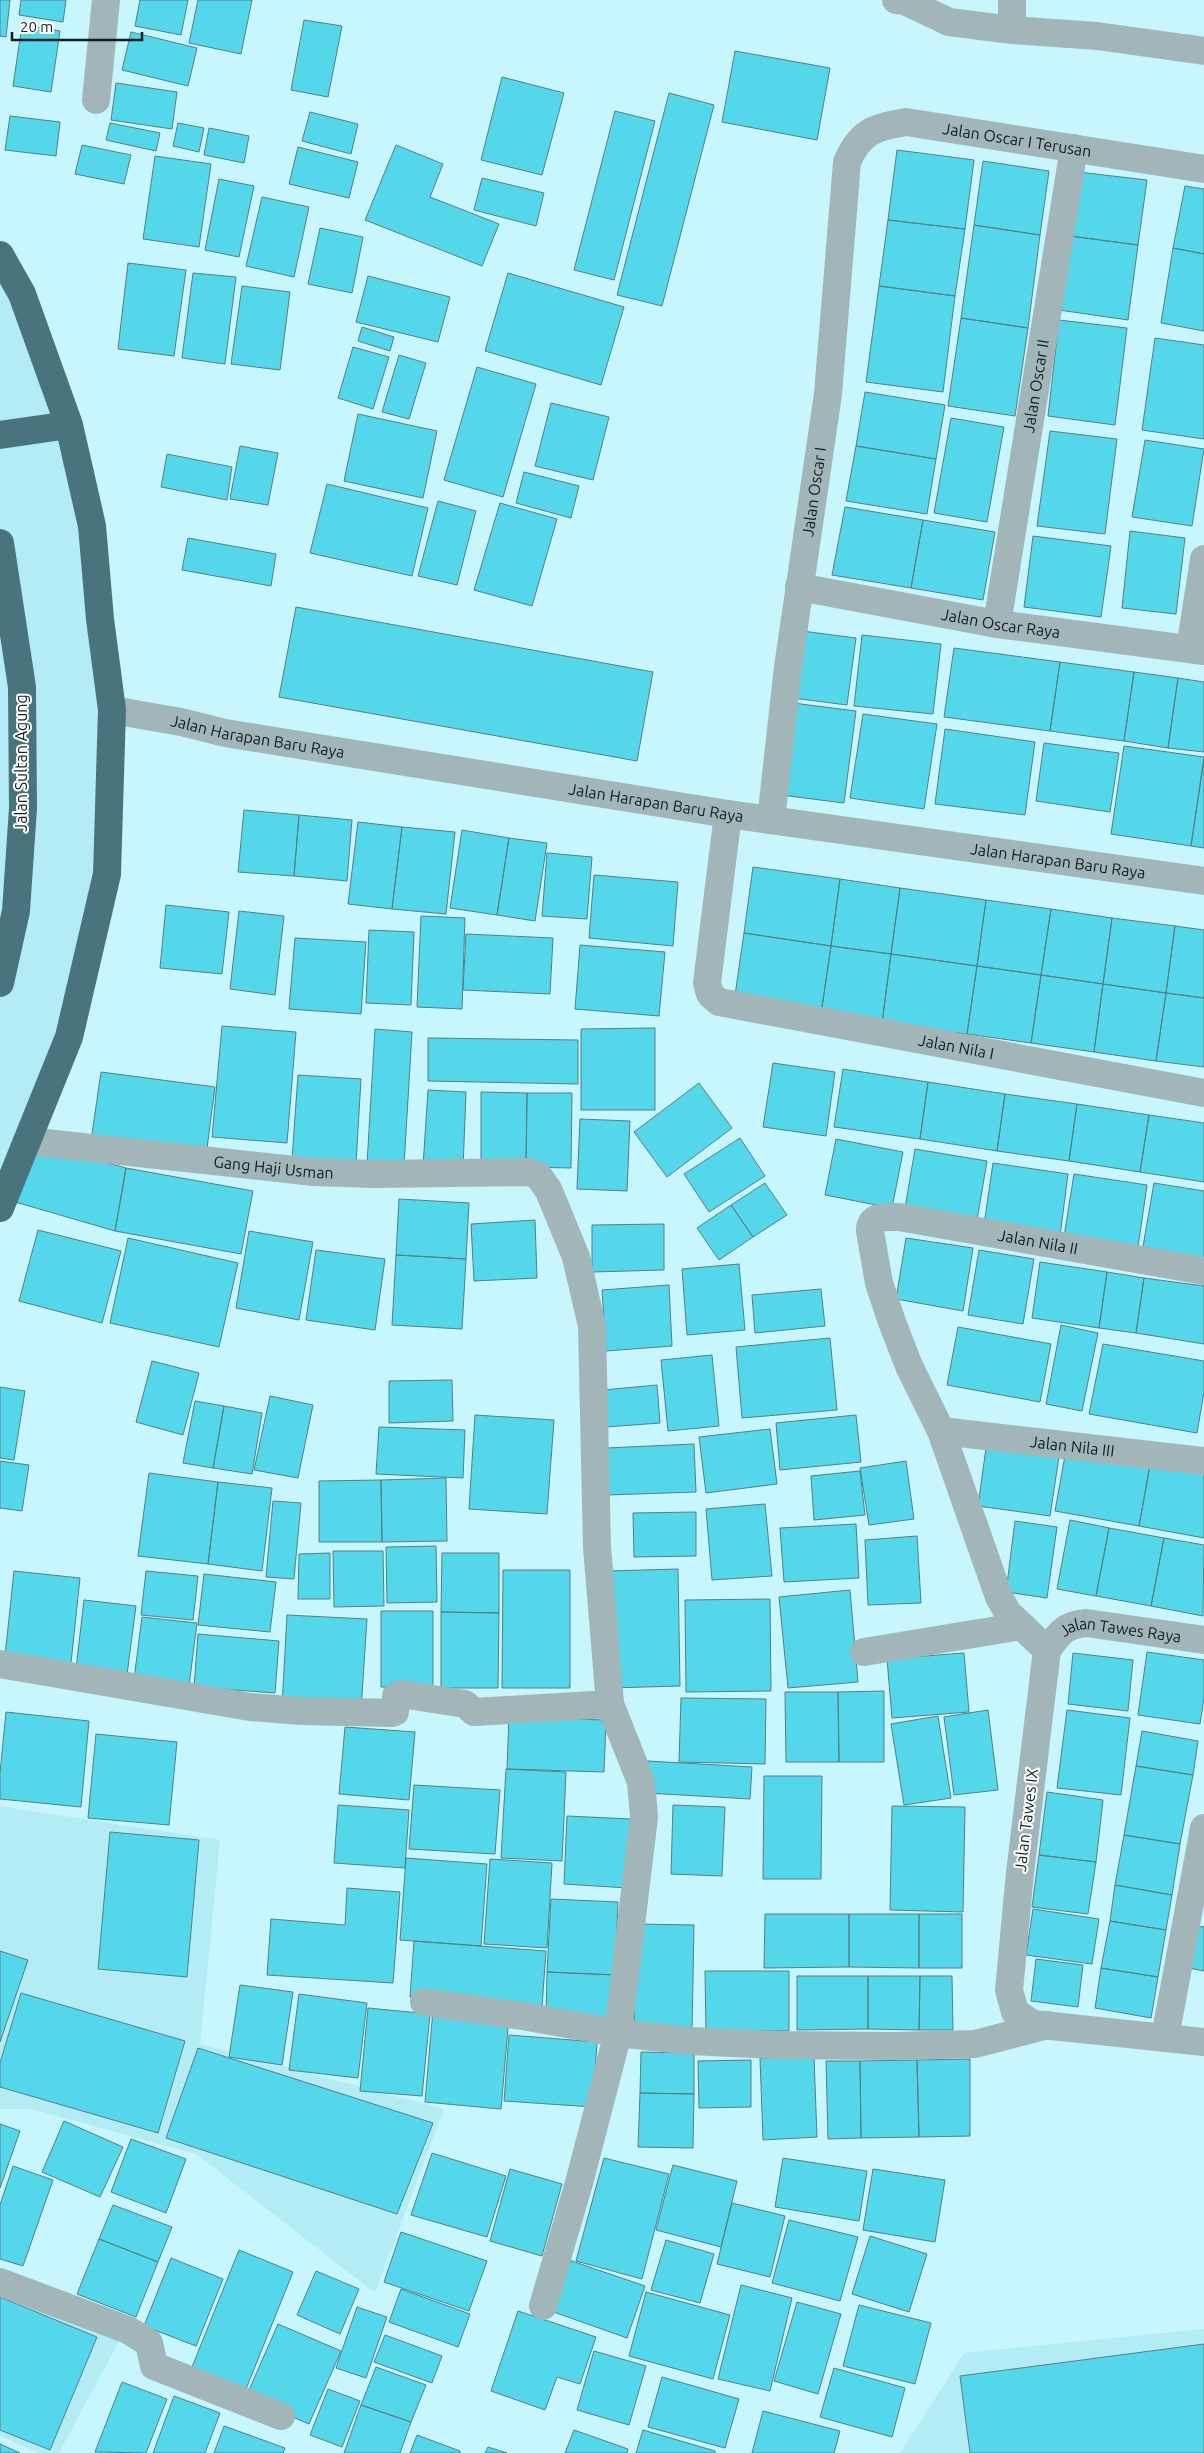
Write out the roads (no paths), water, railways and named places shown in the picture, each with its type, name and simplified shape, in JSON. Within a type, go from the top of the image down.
[{"type":"highway","points":[[0,255],[22,294],[69,425],[92,526],[100,619],[112,710],[107,874],[69,1037],[0,1208]]},
{"type":"highway","points":[[0,435],[69,425]]},
{"type":"highway","name":"Jalan Sultan Agung","points":[[0,543],[22,687],[23,799],[16,912],[0,983]]},
{"type":"street","points":[[96,100],[106,0]]},
{"type":"street","points":[[896,0],[905,1],[949,22],[1012,30],[1097,36],[1204,51]]},
{"type":"street","points":[[1012,0],[1012,30]]},
{"type":"street","name":"Jalan Oscar I Terusan","points":[[847,162],[856,143],[866,134],[882,125],[906,122],[1204,169]]},
{"type":"street","name":"Jalan Oscar II","points":[[997,624],[1074,148]]},
{"type":"street","name":"Jalan Oscar I","points":[[771,820],[799,587],[828,394],[847,162]]},
{"type":"street","points":[[1197,650],[1204,559]]},
{"type":"street","name":"Jalan Oscar Raya","points":[[799,587],[997,624],[1197,650]]},
{"type":"street","name":"Jalan Harapan Baru Raya","points":[[112,710],[181,722],[225,733],[728,814],[1204,882]]},
{"type":"street","name":"Jalan Nila I","points":[[728,814],[707,983],[710,994],[719,1002],[1204,1094]]},
{"type":"street","name":"Gang Haji Usman","points":[[27,1142],[314,1172],[374,1174],[535,1173],[549,1191],[576,1257],[592,1326],[597,1547],[610,1704]]},
{"type":"street","name":"Jalan Nila II","points":[[941,1431],[909,1366],[882,1291],[870,1231],[872,1221],[882,1217],[899,1217],[1204,1271]]},
{"type":"street","points":[[941,1431],[999,1597],[1008,1613],[1047,1650]]},
{"type":"street","name":"Jalan Nila III","points":[[941,1431],[1204,1461]]},
{"type":"street","name":"Jalan Tawes Raya","points":[[1047,1650],[1060,1632],[1071,1624],[1086,1623],[1204,1640]]},
{"type":"street","points":[[864,1652],[1022,1626]]},
{"type":"street","name":"Jalan Tawes IX","points":[[1047,1650],[1020,1873],[1009,1990],[1015,2012],[1033,2024],[1048,2025]]},
{"type":"street","points":[[0,1664],[250,1707],[302,1711],[392,1714],[395,1712],[396,1696],[401,1694],[465,1704],[474,1712],[610,1704],[641,1782],[644,1817],[618,2033],[579,2183],[543,2306]]},
{"type":"street","points":[[1165,2037],[1204,1828]]},
{"type":"street","points":[[424,2002],[522,2016],[618,2033],[719,2042],[892,2046],[976,2044],[1048,2025],[1204,2042]]},
{"type":"street","points":[[0,2282],[128,2330],[150,2343],[154,2366],[281,2416]]}]
